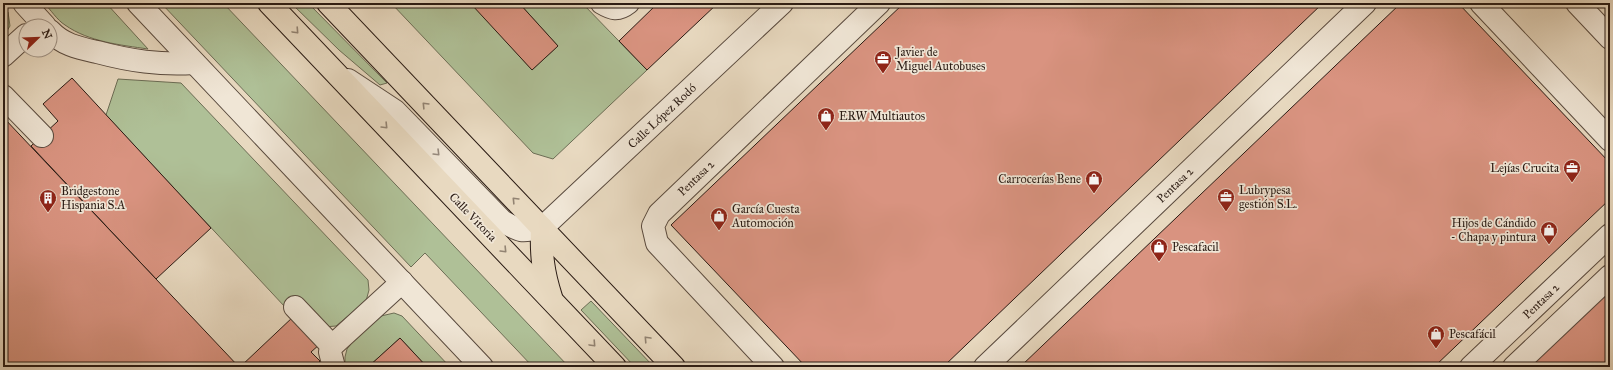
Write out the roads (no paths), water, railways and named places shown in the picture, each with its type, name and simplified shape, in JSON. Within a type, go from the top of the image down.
[{"type":"highway","name":"Calle Vitoria","points":[[269,3],[615,367]]},
{"type":"highway","points":[[328,3],[674,367]]},
{"type":"highway","points":[[542,228],[541,251],[543,272],[551,300]]},
{"type":"street","points":[[24,3],[33,18]]},
{"type":"street","points":[[138,3],[482,367]]},
{"type":"street","points":[[602,3],[614,9],[623,8],[628,3]]},
{"type":"street","name":"Calle López Rodó","points":[[542,228],[782,3]]},
{"type":"street","name":"Pentasa 2","points":[[773,367],[657,243],[653,226],[659,214],[878,3]]},
{"type":"street","name":"Pentasa 2","points":[[985,367],[1366,3]]},
{"type":"street","points":[[1481,3],[1610,140]]},
{"type":"street","points":[[1577,3],[1610,38]]},
{"type":"street","points":[[58,39],[74,47],[122,59],[148,63],[194,63]]},
{"type":"street","points":[[3,56],[18,44]]},
{"type":"street","name":"Calle Vitoria","points":[[331,68],[395,111],[502,221],[518,231],[542,228]]},
{"type":"street","points":[[3,96],[42,136]]},
{"type":"street","name":"Pentasa 2","points":[[1471,367],[1610,235]]},
{"type":"street","points":[[1514,367],[1610,276]]},
{"type":"street","points":[[295,307],[333,356],[402,282]]},
{"type":"place","name":"Javier de Miguel Autobuses","points":[[883,74]]},
{"type":"place","name":"ERW Multiautos","points":[[826,131]]},
{"type":"place","name":"Lejías Crucita","points":[[1572,183]]},
{"type":"place","name":"Carrocerías Bene","points":[[1094,194]]},
{"type":"place","name":"Lubrypesa gestión S.L.","points":[[1226,212]]},
{"type":"place","name":"Bridgestone Hispania S.A","points":[[48,213]]},
{"type":"place","name":"García Cuesta Automoción","points":[[719,231]]},
{"type":"place","name":"Hijos de Cándido - Chapa y pintura","points":[[1549,245]]},
{"type":"place","name":"Pescafacil","points":[[1159,262]]},
{"type":"place","name":"Pescafácil","points":[[1436,349]]}]
